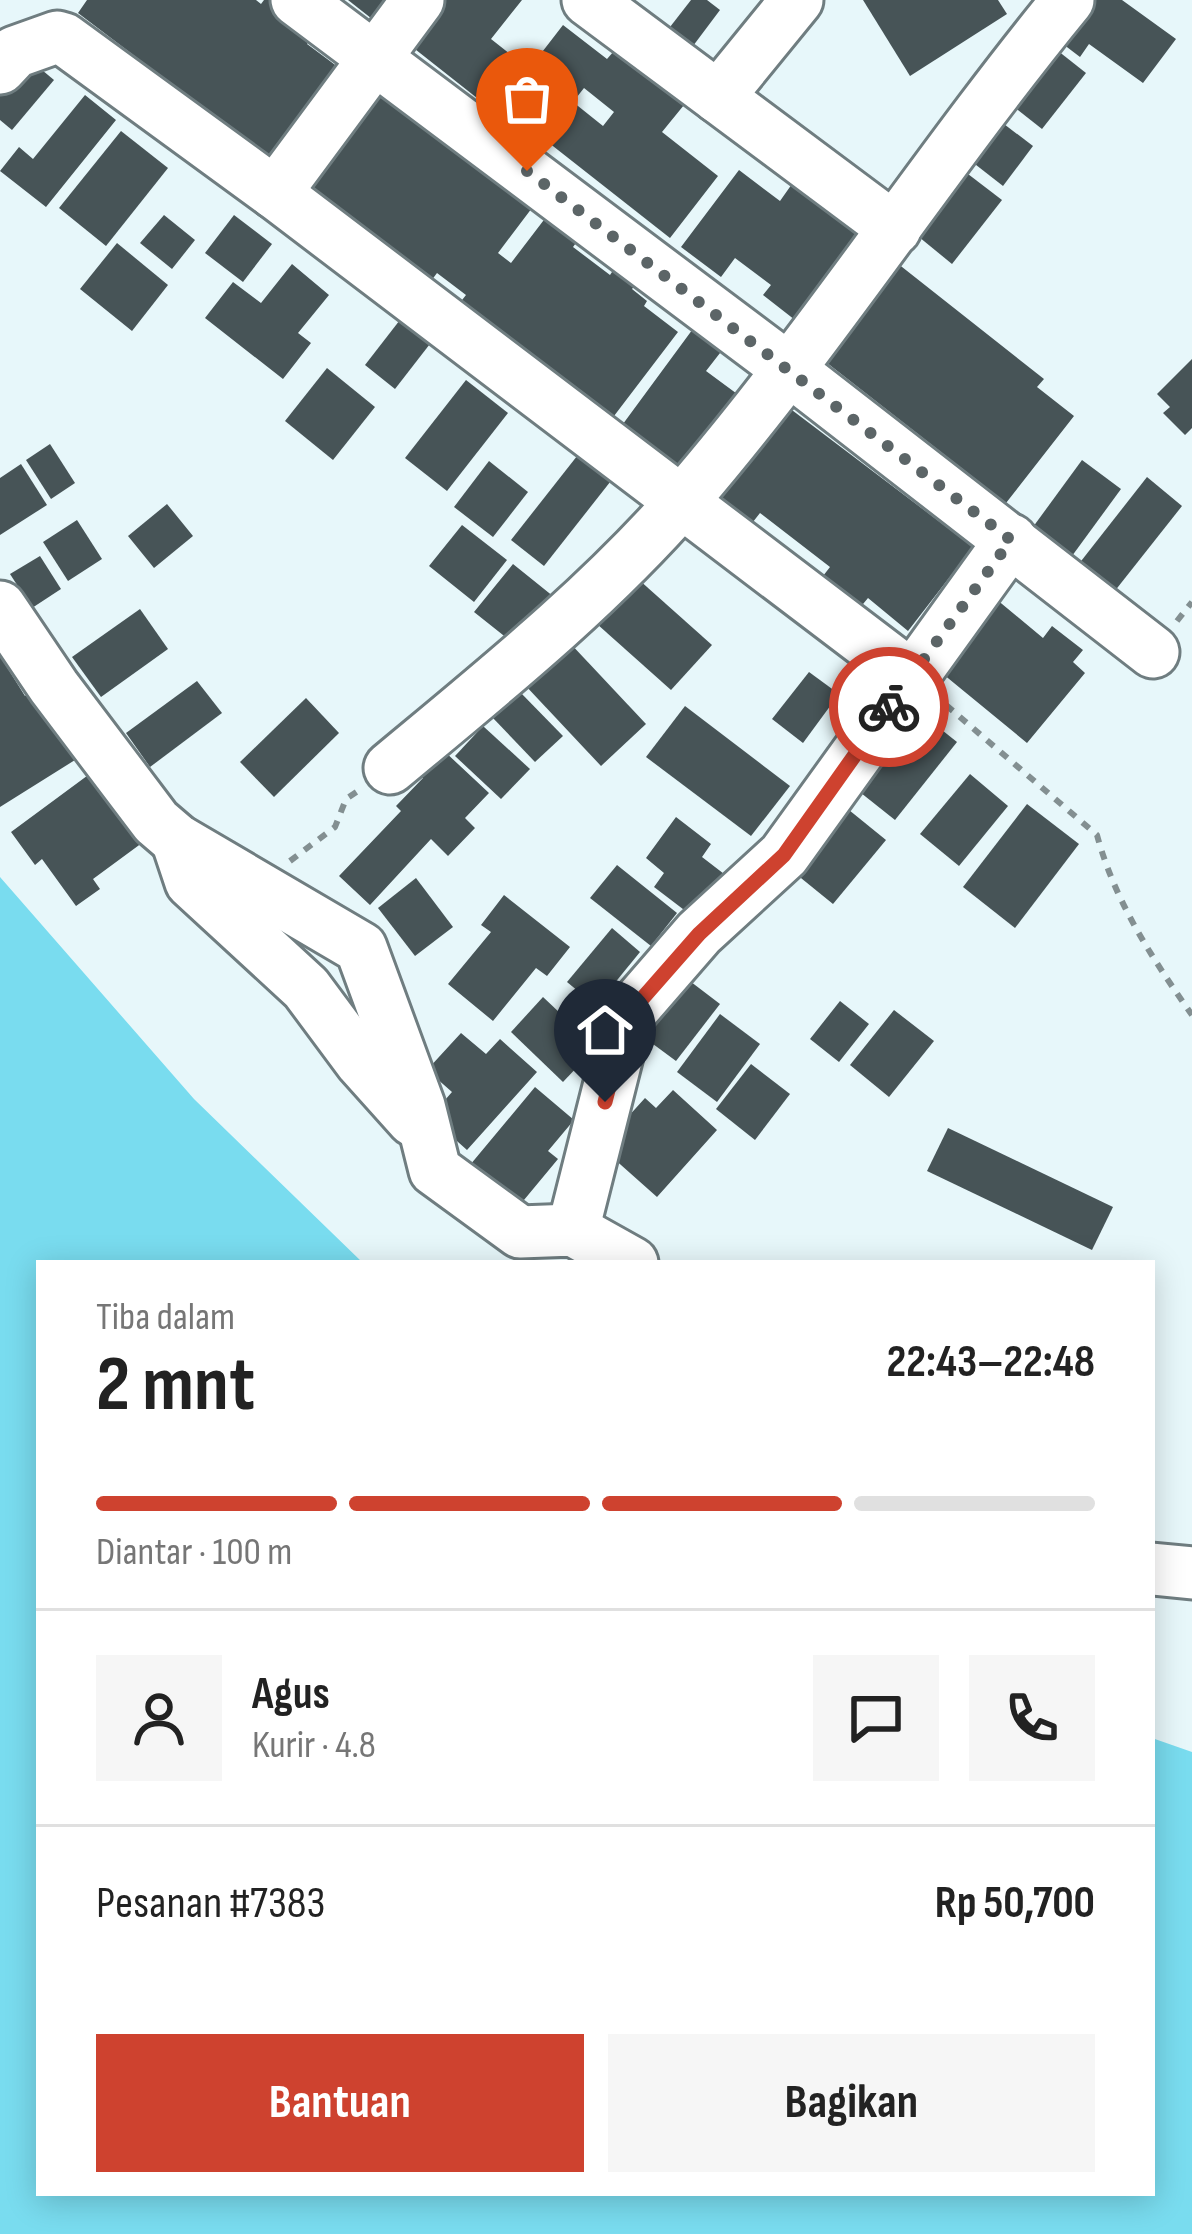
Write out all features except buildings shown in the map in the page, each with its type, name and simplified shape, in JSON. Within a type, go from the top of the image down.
[{"type":"street","points":[[297,0],[791,371],[1153,652]]},
{"type":"street","points":[[275,193],[418,0]]},
{"type":"street","points":[[588,0],[895,229]]},
{"type":"street","points":[[718,97],[797,0]]},
{"type":"street","points":[[390,768],[555,631],[682,502],[791,371],[1068,0]]},
{"type":"street","points":[[0,68],[15,52],[57,37],[64,39],[275,193],[911,676]]},
{"type":"street","points":[[573,1230],[627,1016],[699,934],[784,855],[1011,540]]},
{"type":"street","points":[[0,607],[156,822],[177,840],[361,948],[435,1170],[520,1232],[573,1230],[627,1260]]},
{"type":"street","points":[[177,840],[191,882],[306,988],[361,1062],[427,1135]]},
{"type":"street","points":[[1155,1569],[1192,1573]]},
{"type":"path","points":[[911,676],[1096,835],[1137,935],[1192,1015]]},
{"type":"path","points":[[256,886],[335,827],[346,799],[390,768]]},
{"type":"water","points":[[0,877],[194,1099],[360,1260],[36,1260],[36,2196],[1155,2196],[1155,1739],[1192,1752],[1192,2234],[0,2234]]},
{"type":"way so far","points":[[527,171],[1011,540],[889,707]]},
{"type":"route","points":[[605,1102],[627,1016],[699,934],[784,855],[889,707]]}]
